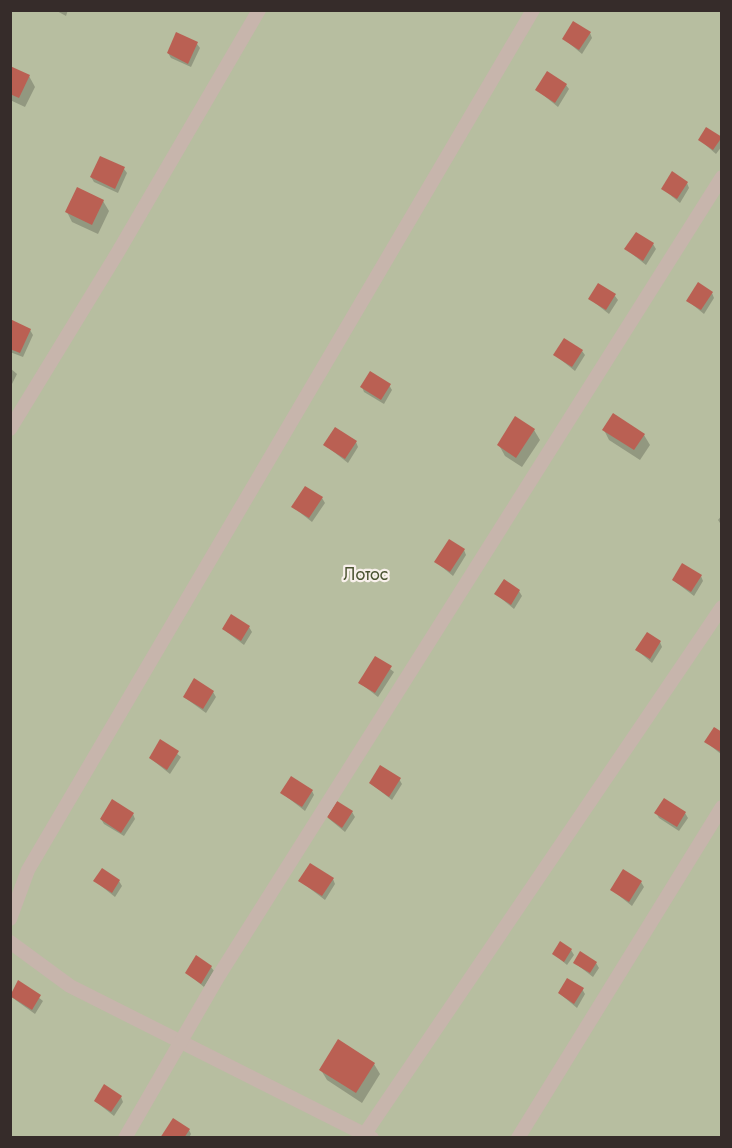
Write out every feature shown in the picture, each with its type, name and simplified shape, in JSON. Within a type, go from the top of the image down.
[{"type":"lane","points":[[10,429],[118,252],[259,10]]},
{"type":"lane","points":[[10,919],[28,870],[533,10]]},
{"type":"lane","points":[[125,1137],[218,977],[722,177]]},
{"type":"lane","points":[[10,942],[70,986],[366,1136],[722,606]]},
{"type":"lane","points":[[518,1137],[722,807]]},
{"type":"green space","name":"Лотос","points":[[11,11],[721,11],[721,1137],[11,1137]]},
{"type":"building","points":[[573,21],[591,32],[579,50],[562,39]]},
{"type":"building","points":[[176,32],[198,42],[188,64],[167,53]]},
{"type":"building","points":[[10,66],[30,75],[19,98],[10,94]]},
{"type":"building","points":[[547,71],[567,84],[555,103],[535,90]]},
{"type":"building","points":[[706,127],[722,137],[713,150],[698,140]]},
{"type":"building","points":[[100,156],[125,167],[115,189],[90,177]]},
{"type":"building","points":[[672,171],[688,182],[677,199],[661,189]]},
{"type":"building","points":[[77,187],[104,200],[92,225],[65,212]]},
{"type":"building","points":[[636,232],[654,243],[643,261],[624,249]]},
{"type":"building","points":[[698,282],[713,292],[701,310],[686,301]]},
{"type":"building","points":[[598,283],[616,294],[606,310],[588,299]]},
{"type":"building","points":[[10,319],[31,329],[20,353],[10,349]]},
{"type":"building","points":[[564,338],[583,350],[572,367],[553,355]]},
{"type":"building","points":[[370,371],[391,384],[381,400],[360,387]]},
{"type":"building","points":[[613,413],[645,434],[634,450],[602,430]]},
{"type":"building","points":[[515,416],[535,429],[516,458],[497,445]]},
{"type":"building","points":[[335,427],[357,441],[345,459],[323,445]]},
{"type":"building","points":[[305,486],[323,497],[309,518],[291,507]]},
{"type":"building","points":[[449,539],[465,549],[450,572],[434,562]]},
{"type":"building","points":[[682,563],[702,575],[691,592],[672,580]]},
{"type":"building","points":[[504,579],[520,590],[511,605],[494,594]]},
{"type":"building","points":[[231,614],[250,626],[241,641],[222,629]]},
{"type":"building","points":[[647,632],[661,641],[650,659],[635,650]]},
{"type":"building","points":[[375,656],[392,666],[375,693],[358,683]]},
{"type":"building","points":[[194,678],[214,691],[203,709],[183,697]]},
{"type":"building","points":[[714,727],[722,732],[722,753],[704,742]]},
{"type":"building","points":[[160,739],[179,751],[167,770],[149,758]]},
{"type":"building","points":[[380,765],[401,778],[389,797],[369,783]]},
{"type":"building","points":[[291,776],[313,790],[302,807],[280,793]]},
{"type":"building","points":[[664,798],[686,812],[677,827],[654,813]]},
{"type":"building","points":[[112,799],[134,813],[121,833],[100,819]]},
{"type":"building","points":[[337,801],[353,811],[342,828],[327,817]]},
{"type":"building","points":[[310,863],[334,878],[322,896],[298,881]]},
{"type":"building","points":[[102,868],[120,880],[112,893],[93,881]]},
{"type":"building","points":[[623,869],[642,881],[629,902],[610,890]]},
{"type":"building","points":[[560,941],[572,949],[564,962],[552,954]]},
{"type":"building","points":[[580,951],[597,962],[590,973],[573,963]]},
{"type":"building","points":[[196,955],[212,966],[201,984],[185,973]]},
{"type":"building","points":[[567,978],[584,988],[574,1004],[558,993]]},
{"type":"building","points":[[18,980],[41,995],[32,1010],[10,996]]},
{"type":"building","points":[[338,1039],[375,1063],[356,1093],[319,1070]]},
{"type":"building","points":[[104,1084],[122,1096],[111,1112],[94,1101]]},
{"type":"building","points":[[173,1118],[190,1129],[184,1138],[160,1138]]}]
